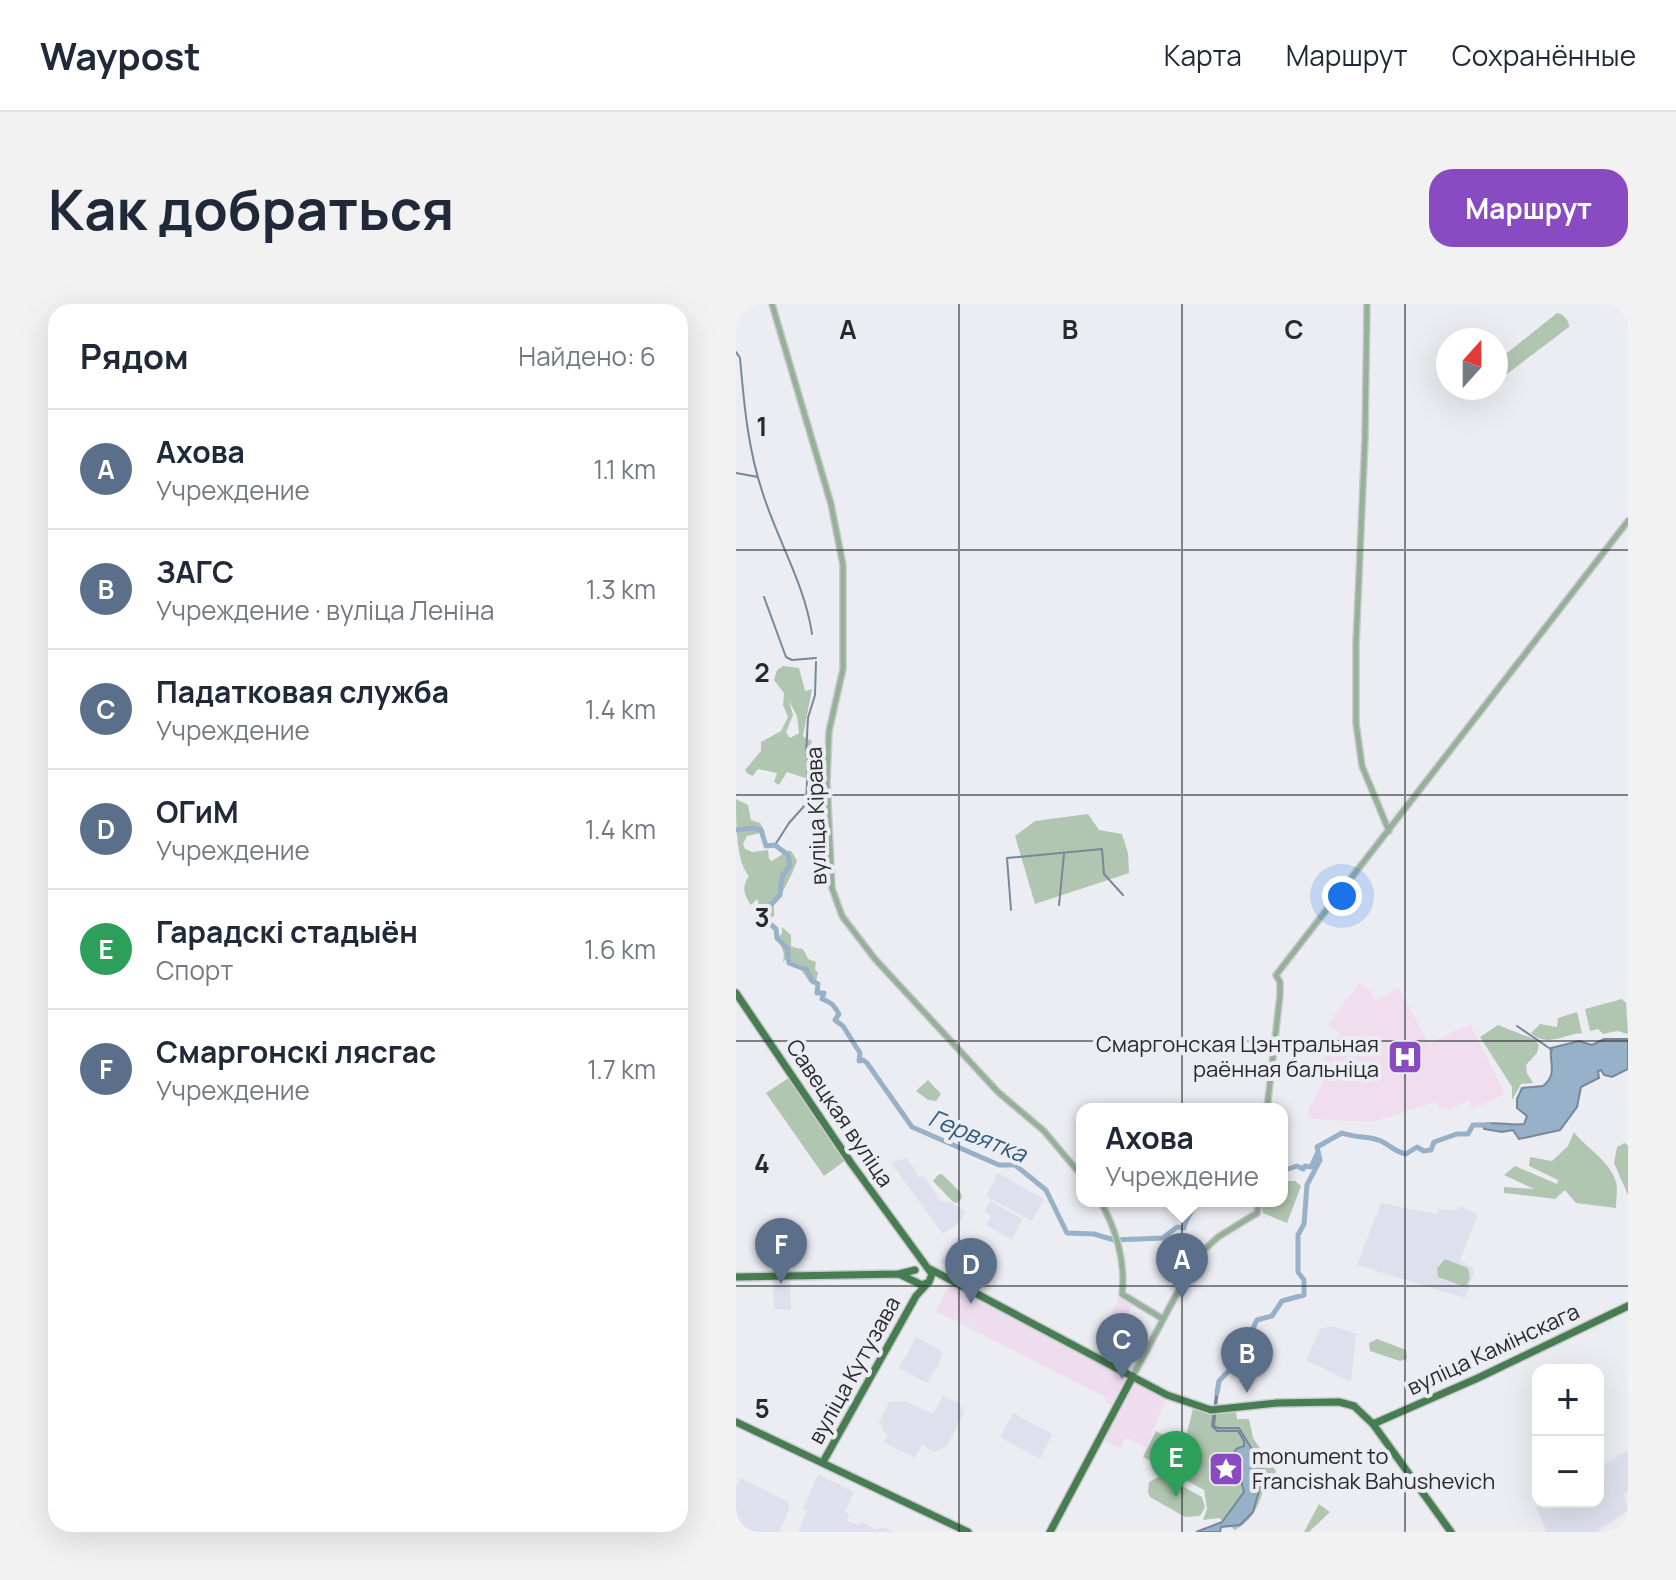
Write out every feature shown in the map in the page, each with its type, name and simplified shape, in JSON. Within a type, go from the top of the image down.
[{"type":"main road","name":"Савецкая вуліца","points":[[736,993],[928,1268],[1177,1400],[1215,1410],[1277,1403],[1343,1402],[1357,1408],[1373,1424]]},
{"type":"main road","points":[[915,1253],[915,1280]]},
{"type":"main road","points":[[736,1277],[899,1274],[921,1266],[928,1268],[932,1274],[928,1283],[922,1285],[899,1274]]},
{"type":"main road","name":"вуліца Кутузава","points":[[915,1280],[916,1296]]},
{"type":"main road","name":"Савецкая вуліца","points":[[928,1283],[951,1282]]},
{"type":"main road","name":"вуліца Кутузава","points":[[823,1462],[916,1296],[928,1283]]},
{"type":"main road","name":"вуліца Камінскага","points":[[1373,1424],[1628,1306]]},
{"type":"main road","points":[[1050,1532],[1133,1376]]},
{"type":"main road","points":[[736,1422],[968,1532]]},
{"type":"main road","points":[[1373,1424],[1451,1532]]},
{"type":"street","name":"вуліца Кірава","points":[[772,304],[831,504],[841,553],[844,658],[829,731],[827,781],[832,888],[836,902],[842,916],[875,959],[998,1092],[1044,1131],[1076,1169]]},
{"type":"street","points":[[1367,304],[1356,723],[1362,766],[1389,831]]},
{"type":"street","points":[[1268,1103],[1280,995],[1280,982],[1276,975],[1628,521]]},
{"type":"street","points":[[1102,1207],[1123,1272],[1122,1294],[1163,1319]]},
{"type":"street","points":[[1133,1376],[1203,1251],[1218,1237],[1257,1213],[1258,1207]]},
{"type":"shaded area","name":"Смаргонская Цэнтральная раённая бальніца","points":[[1360,983],[1376,1001],[1398,987],[1429,1044],[1470,1024],[1505,1094],[1473,1109],[1469,1100],[1451,1109],[1439,1108],[1436,1102],[1372,1122],[1312,1119],[1307,1112],[1325,1079],[1315,1070],[1340,1033],[1328,1024]]},
{"type":"shaded area","points":[[907,1158],[919,1177],[924,1176],[941,1202],[948,1201],[965,1211],[961,1221],[943,1234],[891,1163]]},
{"type":"shaded area","points":[[998,1173],[1044,1199],[1032,1221],[986,1196]]},
{"type":"shaded area","points":[[990,1201],[1023,1219],[1012,1240],[986,1225],[991,1216],[984,1212]]},
{"type":"shaded area","points":[[1381,1203],[1437,1214],[1438,1209],[1458,1210],[1460,1206],[1478,1214],[1460,1260],[1473,1268],[1474,1273],[1465,1298],[1357,1265]]},
{"type":"shaded area","points":[[957,1237],[980,1252],[964,1276],[940,1262]]},
{"type":"shaded area","points":[[790,1279],[791,1310],[774,1309],[773,1280]]},
{"type":"shaded area","points":[[949,1286],[1126,1376],[1128,1379],[1114,1406],[1105,1402],[1105,1397],[936,1311]]},
{"type":"shaded area","points":[[1119,1298],[1133,1305],[1123,1324],[1110,1317]]},
{"type":"shaded area","points":[[1332,1326],[1356,1334],[1351,1382],[1306,1360],[1320,1329]]},
{"type":"shaded area","points":[[916,1337],[942,1351],[939,1364],[927,1383],[899,1368]]},
{"type":"shaded area","points":[[1132,1381],[1166,1400],[1146,1447],[1126,1438],[1120,1449],[1102,1439]]},
{"type":"shaded area","points":[[943,1396],[959,1403],[964,1413],[947,1446],[935,1452],[922,1445],[915,1458],[884,1442],[888,1434],[882,1431],[883,1427],[879,1424],[889,1402],[906,1401],[933,1414]]},
{"type":"shaded area","points":[[1013,1413],[1052,1434],[1040,1459],[1000,1437]]},
{"type":"shaded area","points":[[1628,1450],[1628,1492],[1624,1495],[1628,1510],[1597,1532],[1543,1532],[1546,1529],[1536,1508],[1604,1508],[1604,1465]]},
{"type":"shaded area","points":[[818,1474],[854,1492],[845,1512],[849,1514],[847,1520],[893,1532],[798,1532],[807,1511],[803,1508]]},
{"type":"shaded area","points":[[741,1478],[788,1502],[789,1510],[779,1532],[736,1532],[736,1488]]},
{"type":"green space","points":[[1557,313],[1566,318],[1569,327],[1508,373],[1508,352]]},
{"type":"green space","points":[[783,666],[799,668],[805,691],[812,689],[803,736],[812,741],[807,755],[811,766],[809,777],[787,772],[779,785],[774,782],[777,773],[758,769],[753,776],[745,770],[761,751],[761,742],[781,731],[788,717],[783,705],[784,693],[774,680],[777,670]],"holes":[[[789,701],[797,716],[799,733],[790,738],[786,732],[793,715]]]},
{"type":"green space","points":[[736,799],[748,805],[751,820],[760,823],[765,832],[747,836],[743,844],[745,849],[752,852],[768,850],[772,861],[789,850],[797,861],[774,903],[774,915],[764,930],[757,899],[751,905],[744,891],[749,876],[739,852]]},
{"type":"green space","points":[[1088,814],[1099,830],[1122,834],[1128,853],[1129,873],[1035,904],[1015,836],[1035,821]]},
{"type":"green space","points":[[782,927],[791,935],[791,946],[803,949],[808,959],[816,962],[816,981],[809,981],[801,965],[790,961],[789,956],[783,962],[784,954],[778,938]]},
{"type":"green space","points":[[1622,999],[1626,1003],[1628,1034],[1617,1031],[1603,1034],[1598,1029],[1590,1031],[1585,1009]]},
{"type":"green space","points":[[1577,1012],[1582,1033],[1549,1040],[1531,1033],[1540,1024],[1557,1027],[1558,1018]]},
{"type":"green space","points":[[1498,1025],[1534,1039],[1539,1045],[1537,1053],[1526,1065],[1533,1083],[1521,1084],[1512,1100],[1512,1087],[1480,1037]]},
{"type":"green space","points":[[790,1077],[846,1160],[824,1176],[766,1093]]},
{"type":"green space","points":[[928,1080],[941,1094],[936,1101],[928,1100],[916,1091]]},
{"type":"green space","points":[[1574,1132],[1604,1161],[1613,1175],[1617,1185],[1616,1208],[1576,1203],[1565,1190],[1555,1199],[1504,1193],[1504,1187],[1534,1189],[1504,1175],[1515,1166],[1557,1184],[1558,1180],[1529,1166],[1530,1157],[1552,1161],[1568,1146]]},
{"type":"green space","points":[[1625,1143],[1628,1146],[1628,1195],[1614,1163],[1617,1147]]},
{"type":"green space","points":[[942,1174],[961,1193],[962,1198],[957,1203],[933,1181]]},
{"type":"green space","points":[[1288,1181],[1295,1181],[1301,1186],[1287,1223],[1263,1213],[1262,1207],[1288,1207]]},
{"type":"green space","points":[[1445,1259],[1468,1268],[1470,1278],[1467,1285],[1438,1277],[1437,1268]]},
{"type":"green space","points":[[1377,1339],[1406,1350],[1407,1359],[1400,1361],[1370,1351],[1369,1343]]},
{"type":"green space","points":[[1193,1408],[1207,1414],[1236,1412],[1237,1419],[1249,1419],[1253,1438],[1276,1471],[1273,1490],[1264,1489],[1251,1517],[1235,1530],[1219,1518],[1203,1520],[1207,1509],[1204,1490],[1143,1457],[1156,1431],[1171,1439],[1186,1437]]},
{"type":"green space","points":[[1162,1475],[1202,1497],[1205,1507],[1200,1516],[1185,1517],[1150,1497],[1149,1482]]},
{"type":"green space","points":[[1319,1504],[1330,1512],[1309,1532],[1304,1532]]},
{"type":"water","points":[[1604,1039],[1628,1039],[1628,1069],[1612,1077],[1598,1071],[1599,1078],[1581,1087],[1577,1107],[1560,1130],[1519,1139],[1513,1130],[1484,1129],[1483,1124],[1488,1123],[1524,1124],[1527,1116],[1517,1108],[1517,1099],[1522,1088],[1543,1086],[1548,1081],[1552,1072],[1551,1048],[1579,1041],[1592,1045]]},
{"type":"water","points":[[1217,1386],[1214,1426],[1239,1428],[1261,1464],[1261,1484],[1253,1512],[1240,1525],[1221,1527],[1220,1532],[1196,1532],[1222,1522],[1244,1492],[1234,1453],[1244,1446],[1244,1441],[1238,1431],[1217,1431],[1212,1426]]},
{"type":"waterway","points":[[736,352],[740,358],[747,427],[758,477],[804,598],[812,634]]},
{"type":"waterway","points":[[736,473],[758,477]]},
{"type":"waterway","points":[[764,597],[786,657],[792,660],[816,658]]},
{"type":"waterway","points":[[806,755],[808,718],[815,695],[816,662]]},
{"type":"waterway","points":[[775,845],[806,804],[808,759]]},
{"type":"waterway","name":"Гервятка","points":[[736,830],[761,830],[766,846],[775,845],[788,855],[790,865],[782,877],[780,895],[764,912],[764,919],[776,929],[777,938],[787,948],[789,963],[807,970],[812,981],[818,984],[817,993],[824,993],[822,999],[839,1014],[835,1020],[843,1026],[860,1053],[859,1061],[867,1063],[912,1127],[999,1165],[1015,1165],[1046,1190],[1067,1233],[1094,1234],[1114,1240],[1163,1238],[1177,1227],[1184,1228],[1194,1207]]},
{"type":"waterway","points":[[1011,910],[1007,858],[1102,849],[1104,874],[1123,895]]},
{"type":"waterway","points":[[1059,905],[1064,854]]},
{"type":"waterway","points":[[1517,1026],[1552,1050]]},
{"type":"waterway","points":[[1217,1393],[1219,1381],[1244,1355],[1243,1349],[1257,1320],[1272,1316],[1282,1301],[1304,1295],[1304,1280],[1298,1272],[1298,1235],[1304,1224],[1307,1185],[1320,1160],[1317,1147],[1342,1133],[1377,1139],[1406,1154],[1417,1147],[1424,1151],[1431,1150],[1434,1142],[1457,1134],[1468,1134],[1473,1125],[1489,1125]]},
{"type":"waterway","name":"Гервятка","points":[[1288,1169],[1311,1167],[1317,1154]]},
{"type":"place","name":"Смаргонская Цэнтральная раённая бальніца","points":[[1405,1057]]},
{"type":"place","name":"Смаргонскі лясгас","points":[[781,1284]]},
{"type":"place","name":"Ахова","points":[[1182,1299]]},
{"type":"place","name":"ОГиМ","points":[[971,1304]]},
{"type":"place","name":"Падатковая служба","points":[[1122,1379]]},
{"type":"place","name":"ЗАГС","points":[[1247,1393]]},
{"type":"place","name":"monument to Francishak Bahushevich","points":[[1226,1469]]},
{"type":"place","name":"Гарадскі стадыён","points":[[1176,1497]]}]
